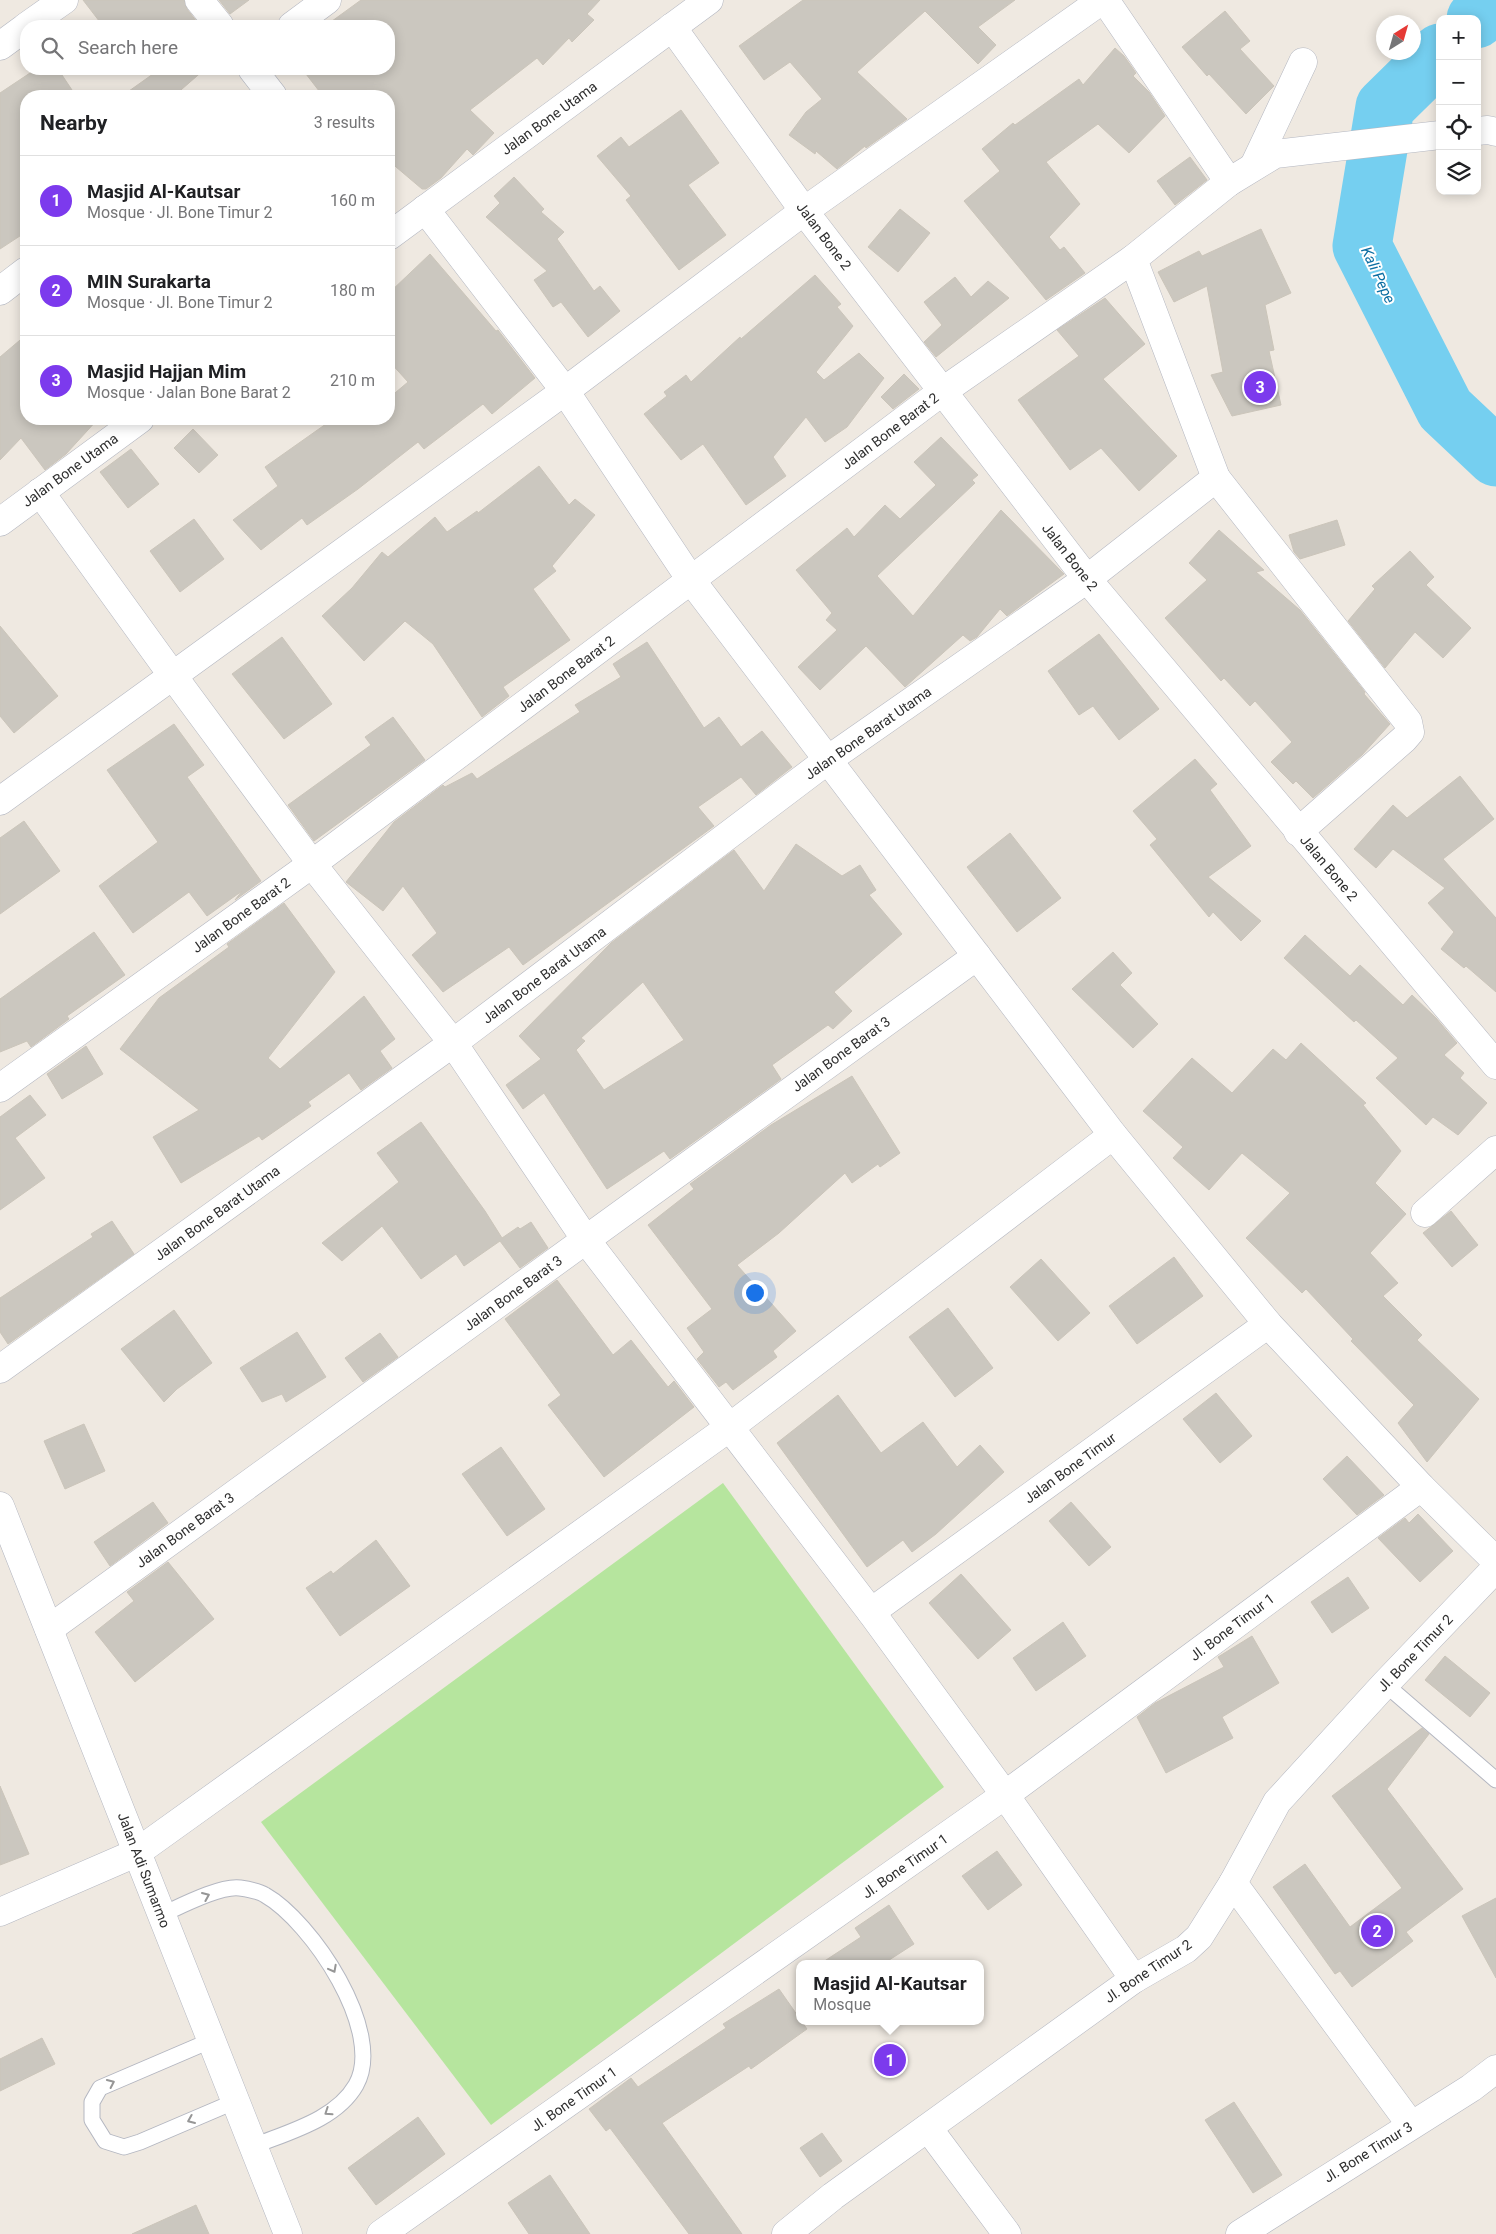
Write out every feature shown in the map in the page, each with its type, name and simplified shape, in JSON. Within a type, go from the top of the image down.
[{"type":"street","points":[[37,20],[64,0]]},
{"type":"street","points":[[200,0],[215,20]]},
{"type":"street","points":[[300,20],[327,0]]},
{"type":"street","name":"Jalan Bone Utama","points":[[395,232],[709,0]]},
{"type":"street","points":[[0,802],[565,391],[804,211],[1103,0],[1229,182]]},
{"type":"street","name":"Jalan Bone 2","points":[[672,27],[804,211],[1087,579],[1496,1065]]},
{"type":"street","points":[[0,46],[20,32]]},
{"type":"street","points":[[1303,62],[1264,160],[1436,136]]},
{"type":"street","name":"Jalan Bone Barat 2","points":[[0,1088],[312,864],[943,391],[1133,259],[1229,182],[1264,160]]},
{"type":"street","points":[[425,209],[565,391],[691,580],[829,759],[1113,1135],[1268,1324],[1421,1487],[1496,1561]]},
{"type":"street","points":[[1133,259],[1216,478],[1408,722],[1410,732],[1404,739],[1298,832]]},
{"type":"street","points":[[0,291],[20,276]]},
{"type":"street","name":"Jalan Bone Utama","points":[[0,522],[132,425]]},
{"type":"street","name":"Jalan Bone Barat Utama","points":[[0,1370],[454,1043],[829,759],[1087,579],[1216,478]]},
{"type":"street","points":[[40,492],[312,864],[454,1043],[586,1240],[872,1612],[1005,1795],[1134,1979]]},
{"type":"street","name":"Jalan Bone Barat 3","points":[[49,1629],[977,956]]},
{"type":"street","points":[[0,1912],[136,1853],[730,1427],[1113,1135]]},
{"type":"street","points":[[1425,1213],[1496,1150]]},
{"type":"street","name":"Jalan Bone Timur","points":[[872,1612],[1268,1324]]},
{"type":"street","name":"Jl. Bone Timur 1","points":[[381,2234],[1005,1795],[1421,1487]]},
{"type":"street","name":"Jalan Adi Sumarmo","points":[[0,1508],[288,2234]]},
{"type":"street","name":"Jl. Bone Timur 2","points":[[786,2234],[833,2196],[1134,1979],[1186,1949],[1198,1937],[1233,1883],[1276,1802],[1496,1568]]},
{"type":"street","points":[[1233,1883],[1411,2125]]},
{"type":"street","name":"Jl. Bone Timur 3","points":[[1240,2234],[1471,2088],[1496,2068]]},
{"type":"street","points":[[928,2128],[1007,2234]]},
{"type":"lane","points":[[1385,1684],[1496,1780]]},
{"type":"lane","points":[[161,1915],[214,1892],[237,1888],[264,1894],[285,1910],[329,1962],[360,2027],[364,2056],[356,2084],[338,2106],[315,2121],[254,2146]]},
{"type":"lane","points":[[212,2040],[100,2088],[92,2102],[92,2120],[105,2141],[124,2147],[236,2101]]},
{"type":"green space","points":[[723,1483],[944,1787],[491,2125],[261,1822]]},
{"type":"building","points":[[83,0],[184,0],[187,9],[195,20],[98,20]]},
{"type":"building","points":[[219,0],[249,0],[230,14]]},
{"type":"building","points":[[361,0],[600,0],[587,14],[594,20],[572,42],[569,38],[543,65],[537,58],[470,110],[494,133],[473,155],[467,149],[441,178],[426,189],[422,189],[395,166],[395,90],[318,90],[307,75],[395,75],[395,20],[334,20]]},
{"type":"building","points":[[803,0],[1015,0],[978,27],[996,45],[978,64],[925,11],[857,72],[907,119],[866,148],[865,146],[837,169],[816,151],[815,154],[789,135],[806,112],[822,99],[790,62],[764,80],[739,46]]},
{"type":"building","points":[[1225,11],[1250,41],[1240,49],[1274,86],[1246,114],[1209,74],[1207,76],[1182,47]]},
{"type":"building","points":[[1115,48],[1124,56],[1136,73],[1133,76],[1149,92],[1165,116],[1129,153],[1098,124],[1046,162],[1080,204],[1049,237],[1060,250],[1064,247],[1085,273],[1046,300],[964,201],[1000,171],[982,149],[1013,123],[1015,125],[1079,79],[1083,85]]},
{"type":"building","points":[[27,75],[62,75],[72,90],[20,90],[20,236],[0,249],[0,93]]},
{"type":"building","points":[[152,75],[198,75],[181,90],[130,90]]},
{"type":"building","points":[[681,110],[719,163],[688,185],[726,235],[679,270],[626,200],[631,196],[597,156],[621,137],[629,147]]},
{"type":"building","points":[[1190,157],[1207,180],[1175,205],[1157,181]]},
{"type":"building","points":[[514,177],[544,209],[541,212],[564,232],[557,239],[594,291],[600,286],[620,311],[588,337],[561,302],[553,307],[534,280],[547,271],[486,217],[500,203],[494,196]]},
{"type":"building","points":[[900,209],[930,233],[898,272],[868,247]]},
{"type":"building","points":[[1261,229],[1291,293],[1265,305],[1274,350],[1269,351],[1281,405],[1232,416],[1211,375],[1223,372],[1207,286],[1174,302],[1158,272],[1199,251],[1202,256]]},
{"type":"building","points":[[430,254],[496,331],[498,330],[535,378],[492,414],[483,404],[424,449],[418,442],[358,489],[307,525],[302,518],[261,550],[233,520],[278,486],[265,467],[324,425],[395,425],[395,393],[408,382],[395,368],[395,287]]},
{"type":"building","points":[[815,275],[841,304],[837,307],[853,326],[816,372],[824,380],[859,353],[884,378],[847,427],[825,442],[806,417],[773,457],[786,476],[746,505],[703,444],[681,460],[644,414],[667,396],[664,392],[686,375],[691,382],[740,337],[741,339]]},
{"type":"building","points":[[955,277],[971,297],[988,281],[1009,298],[936,357],[924,342],[942,325],[924,302]]},
{"type":"building","points":[[1105,298],[1145,344],[1103,379],[1177,456],[1139,491],[1101,448],[1070,470],[1018,400],[1079,356],[1057,330]]},
{"type":"building","points":[[20,340],[20,425],[93,425],[66,454],[45,470],[21,438],[0,460],[0,357]]},
{"type":"building","points":[[904,374],[919,389],[893,409],[881,397]]},
{"type":"building","points":[[193,429],[218,455],[199,473],[174,448]]},
{"type":"building","points":[[941,437],[978,475],[972,480],[975,483],[877,576],[913,616],[1001,510],[1064,574],[1007,616],[1000,609],[977,637],[970,641],[963,635],[905,687],[866,646],[820,690],[798,667],[837,630],[826,620],[832,613],[796,570],[847,528],[854,537],[885,505],[900,519],[936,485],[914,462]]},
{"type":"building","points":[[131,449],[159,484],[128,508],[100,472]]},
{"type":"building","points":[[539,466],[569,505],[575,499],[595,515],[552,566],[556,571],[533,589],[570,640],[503,687],[509,696],[482,717],[433,644],[405,621],[364,661],[322,616],[352,588],[382,552],[388,557],[435,517],[447,532],[477,511],[478,513]]},
{"type":"building","points":[[194,519],[224,559],[180,592],[150,551]]},
{"type":"building","points":[[1337,520],[1345,545],[1300,559],[1294,552],[1289,535]]},
{"type":"building","points":[[1219,530],[1264,570],[1256,572],[1300,610],[1365,692],[1364,694],[1390,724],[1362,755],[1313,798],[1296,781],[1293,784],[1271,762],[1292,742],[1255,701],[1250,706],[1224,678],[1221,681],[1165,618],[1207,580],[1189,563]]},
{"type":"building","points":[[1410,551],[1434,577],[1426,585],[1471,628],[1443,658],[1415,632],[1385,668],[1348,621],[1375,589],[1372,586]]},
{"type":"building","points":[[0,626],[58,696],[14,733],[0,716]]},
{"type":"building","points":[[1099,634],[1159,709],[1119,740],[1093,706],[1079,715],[1048,671]]},
{"type":"building","points":[[282,637],[332,704],[284,739],[232,674]]},
{"type":"building","points":[[647,642],[704,728],[719,717],[741,747],[762,731],[792,767],[756,795],[741,777],[698,807],[714,826],[523,965],[509,947],[443,992],[412,955],[437,933],[403,886],[383,911],[346,882],[394,822],[443,785],[445,787],[472,773],[477,779],[580,712],[575,705],[621,677],[613,664]]},
{"type":"building","points":[[393,717],[425,760],[314,841],[288,805],[371,745],[365,737]]},
{"type":"building","points":[[174,724],[204,765],[187,777],[261,881],[235,900],[242,891],[207,916],[189,892],[133,933],[99,886],[158,842],[107,770]]},
{"type":"building","points":[[1195,759],[1217,784],[1210,790],[1251,846],[1208,877],[1261,921],[1241,941],[1213,912],[1209,917],[1150,845],[1157,839],[1133,811]]},
{"type":"building","points":[[1460,776],[1494,819],[1443,859],[1496,918],[1496,992],[1466,966],[1464,968],[1441,949],[1454,932],[1428,903],[1445,888],[1393,849],[1376,868],[1354,849],[1393,805],[1407,818]]},
{"type":"building","points":[[24,821],[60,871],[0,914],[0,838]]},
{"type":"building","points":[[1010,833],[1061,898],[1017,932],[967,867]]},
{"type":"building","points":[[796,844],[842,876],[860,865],[876,890],[869,895],[902,934],[834,992],[852,1011],[833,1029],[828,1025],[772,1065],[781,1079],[670,1159],[664,1151],[607,1189],[544,1093],[523,1109],[506,1085],[541,1059],[519,1036],[611,943],[734,850],[764,891]],"holes":[[[643,982],[684,1040],[604,1090],[576,1050],[585,1041],[581,1038]]]},
{"type":"building","points":[[284,903],[335,972],[268,1058],[280,1069],[364,996],[395,1039],[380,1051],[392,1068],[361,1090],[349,1073],[308,1102],[311,1106],[262,1140],[259,1136],[181,1183],[153,1137],[199,1110],[120,1049],[159,998],[229,947],[227,944]]},
{"type":"building","points":[[94,932],[125,975],[67,1016],[69,1019],[31,1047],[27,1041],[0,1052],[0,999]]},
{"type":"building","points":[[1305,935],[1350,976],[1360,965],[1403,1005],[1412,995],[1436,1018],[1457,1043],[1444,1055],[1464,1073],[1460,1078],[1487,1103],[1458,1135],[1433,1117],[1426,1125],[1376,1078],[1398,1058],[1356,1020],[1354,1022],[1284,958]]},
{"type":"building","points":[[1113,952],[1132,973],[1120,985],[1158,1024],[1133,1048],[1072,989]]},
{"type":"building","points":[[1301,1043],[1366,1103],[1363,1105],[1401,1151],[1375,1183],[1406,1214],[1370,1253],[1398,1283],[1383,1296],[1422,1335],[1417,1340],[1479,1399],[1427,1462],[1398,1423],[1414,1405],[1351,1341],[1353,1339],[1306,1289],[1302,1293],[1246,1238],[1290,1193],[1242,1153],[1209,1190],[1173,1158],[1183,1147],[1143,1111],[1192,1058],[1232,1093],[1273,1049],[1286,1060]]},
{"type":"building","points":[[86,1046],[103,1074],[62,1099],[47,1074]]},
{"type":"building","points":[[852,1076],[900,1153],[880,1167],[878,1164],[852,1183],[845,1173],[779,1233],[737,1265],[796,1331],[773,1351],[777,1357],[733,1390],[726,1382],[719,1387],[697,1359],[704,1352],[687,1328],[712,1309],[648,1225],[694,1189],[690,1184],[771,1125]]},
{"type":"building","points":[[30,1095],[46,1115],[15,1138],[45,1178],[0,1210],[0,1117]]},
{"type":"building","points":[[421,1122],[485,1211],[502,1238],[518,1227],[520,1229],[531,1222],[548,1248],[520,1268],[500,1241],[464,1266],[456,1254],[421,1279],[382,1226],[342,1261],[322,1243],[399,1182],[377,1153]]},
{"type":"building","points":[[1451,1211],[1478,1245],[1452,1267],[1423,1233]]},
{"type":"building","points":[[112,1221],[134,1254],[8,1344],[0,1332],[0,1298],[93,1237],[91,1234]]},
{"type":"building","points":[[1174,1257],[1203,1296],[1137,1344],[1109,1306]]},
{"type":"building","points":[[1041,1259],[1090,1313],[1058,1341],[1010,1287]]},
{"type":"building","points":[[557,1280],[613,1355],[631,1340],[668,1387],[674,1381],[694,1407],[604,1477],[548,1405],[561,1395],[505,1319]]},
{"type":"building","points":[[948,1308],[993,1368],[955,1397],[909,1337]]},
{"type":"building","points":[[174,1310],[212,1363],[177,1389],[164,1402],[121,1349]]},
{"type":"building","points":[[297,1332],[326,1377],[286,1402],[282,1394],[262,1402],[240,1368]]},
{"type":"building","points":[[380,1333],[398,1357],[363,1382],[345,1358]]},
{"type":"building","points":[[1216,1393],[1252,1436],[1220,1463],[1183,1419]]},
{"type":"building","points":[[838,1395],[881,1453],[923,1422],[957,1467],[980,1445],[1004,1472],[936,1534],[912,1552],[903,1540],[867,1567],[777,1443]]},
{"type":"building","points":[[84,1424],[105,1471],[65,1489],[44,1441]]},
{"type":"building","points":[[501,1447],[545,1509],[507,1536],[462,1474]]},
{"type":"building","points":[[1347,1456],[1384,1495],[1357,1515],[1323,1479]]},
{"type":"building","points":[[153,1502],[168,1523],[110,1566],[94,1542]]},
{"type":"building","points":[[1071,1502],[1111,1547],[1089,1566],[1049,1521]]},
{"type":"building","points":[[1418,1514],[1453,1551],[1420,1582],[1378,1538],[1405,1518],[1409,1523]]},
{"type":"building","points":[[376,1540],[410,1586],[340,1636],[306,1588],[331,1571],[333,1574]]},
{"type":"building","points":[[168,1562],[214,1619],[135,1682],[95,1632],[134,1601],[127,1592]]},
{"type":"building","points":[[961,1574],[1011,1630],[978,1659],[929,1603]]},
{"type":"building","points":[[1348,1577],[1369,1608],[1332,1633],[1311,1602]]},
{"type":"building","points":[[1063,1622],[1086,1656],[1036,1691],[1013,1658]]},
{"type":"building","points":[[1252,1636],[1279,1683],[1222,1717],[1233,1738],[1166,1773],[1137,1717],[1155,1703],[1224,1667],[1218,1657]]},
{"type":"building","points":[[1445,1656],[1490,1693],[1470,1717],[1425,1680]]},
{"type":"building","points":[[1422,1728],[1429,1734],[1387,1789],[1463,1889],[1406,1932],[1413,1941],[1352,1987],[1340,1971],[1335,1974],[1273,1887],[1305,1864],[1350,1927],[1402,1888],[1332,1796]]},
{"type":"building","points":[[0,1786],[29,1854],[0,1865]]},
{"type":"building","points":[[997,1851],[1022,1885],[988,1910],[962,1876]]},
{"type":"building","points":[[1496,1898],[1496,1978],[1462,1916]]},
{"type":"building","points":[[889,1905],[914,1944],[889,1960],[826,1960],[861,1937],[855,1928]]},
{"type":"building","points":[[779,1989],[796,2013],[796,2025],[804,2025],[807,2029],[751,2069],[749,2066],[662,2123],[742,2234],[689,2234],[610,2128],[606,2131],[589,2109],[631,2078],[638,2087],[726,2028],[723,2024]]},
{"type":"building","points":[[42,2038],[55,2064],[0,2091],[0,2059]]},
{"type":"building","points":[[1234,2102],[1282,2175],[1253,2193],[1205,2120]]},
{"type":"building","points":[[418,2117],[445,2154],[376,2205],[348,2168]]},
{"type":"building","points":[[822,2133],[842,2161],[820,2177],[800,2148]]},
{"type":"building","points":[[550,2175],[590,2234],[529,2234],[508,2203]]},
{"type":"building","points":[[196,2205],[209,2234],[132,2234]]},
{"type":"waterway","name":"Kali Pepe","points":[[1481,15],[1496,2]]},
{"type":"waterway","name":"Kali Pepe","points":[[1436,57],[1385,107],[1362,246],[1445,409],[1496,457]]},
{"type":"place","name":"Masjid Hajjan Mim","points":[[1260,387]]},
{"type":"place","name":"MIN Surakarta","points":[[1377,1931]]},
{"type":"place","name":"Masjid Al-Kautsar","points":[[890,2060]]}]
